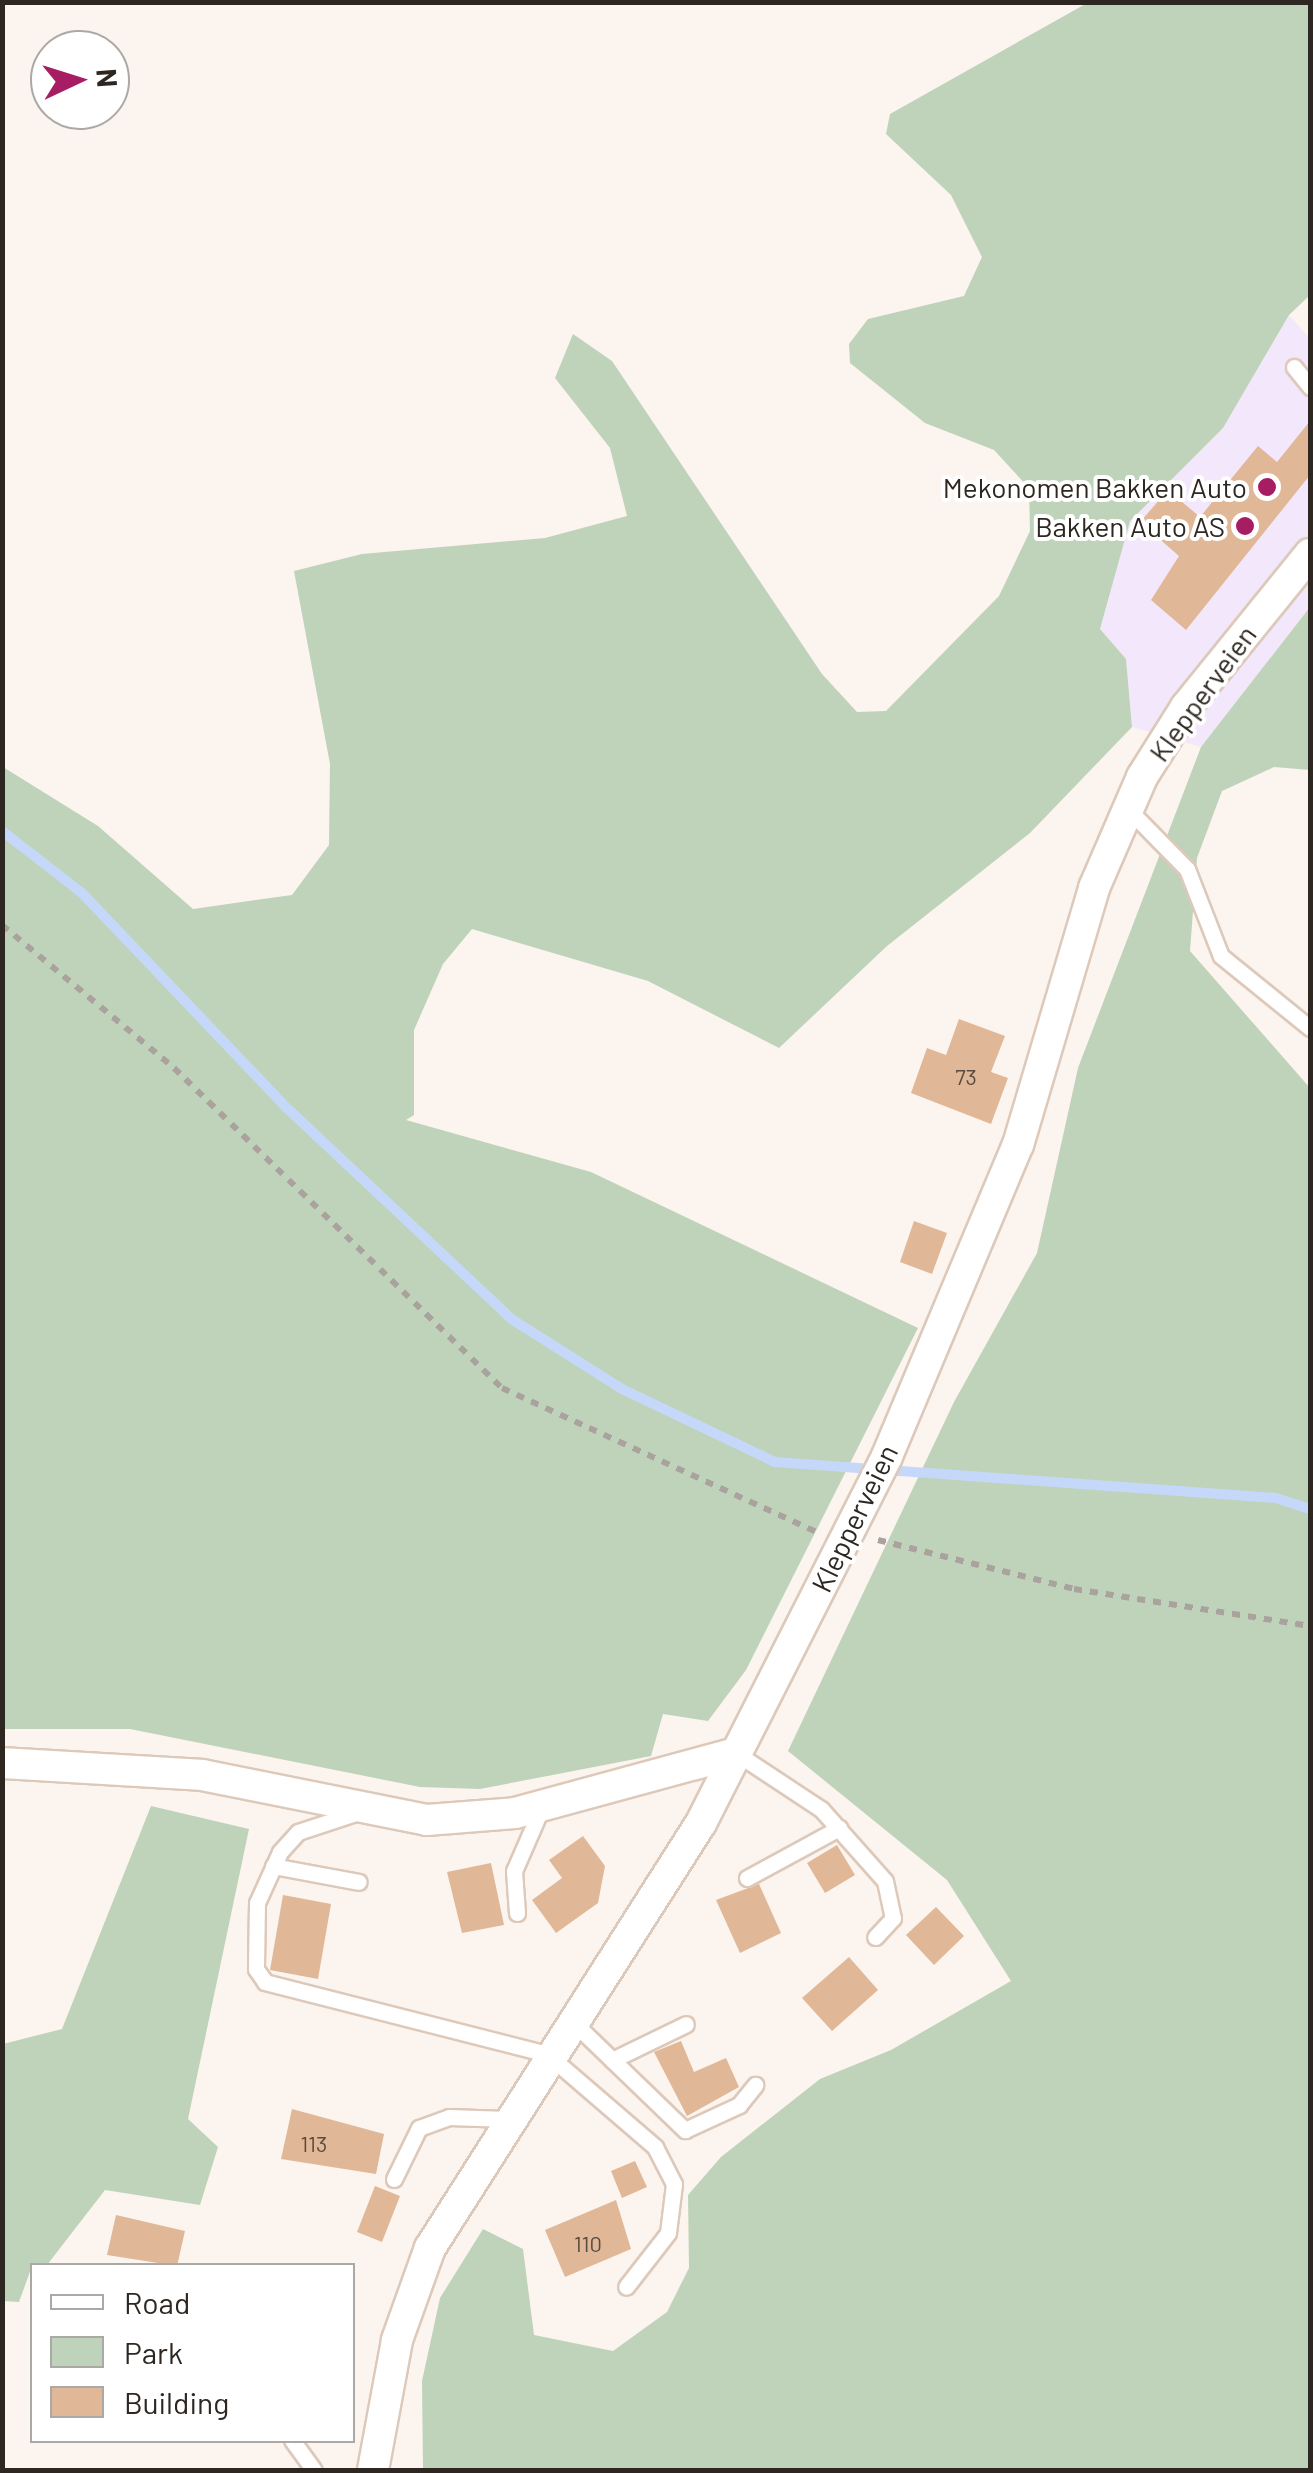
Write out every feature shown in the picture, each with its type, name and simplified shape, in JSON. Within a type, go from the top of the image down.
[{"type":"street","name":"Klepperveien","points":[[373,2470],[412,2289],[507,2118],[672,1870],[846,1536],[1018,1145],[1094,888],[1128,809],[1186,707],[1310,554]]},
{"type":"street","points":[[2,1762],[202,1775],[360,1812],[487,1818],[736,1752]]},
{"type":"lane","points":[[1294,368],[1310,387]]},
{"type":"lane","points":[[1128,809],[1187,870],[1221,956],[1310,1028]]},
{"type":"lane","points":[[736,1752],[838,1828],[892,1891],[893,1918],[875,1937]]},
{"type":"lane","points":[[518,1912],[514,1870],[542,1805]]},
{"type":"lane","points":[[360,1812],[298,1832],[273,1866],[253,1927],[264,1982],[548,2054],[655,2148],[674,2184],[668,2233],[626,2287]]},
{"type":"lane","points":[[747,1878],[838,1828]]},
{"type":"lane","points":[[273,1866],[359,1882]]},
{"type":"lane","points":[[570,2019],[685,2130],[739,2104],[755,2084]]},
{"type":"lane","points":[[612,2060],[686,2024]]},
{"type":"lane","points":[[394,2178],[420,2128],[450,2117],[507,2118]]},
{"type":"lane","points":[[294,2443],[314,2470]]},
{"type":"path","points":[[2,925],[174,1068],[502,1388],[846,1536],[968,1568],[1310,1626]]},
{"type":"shaded area","points":[[1289,315],[1310,339],[1310,607],[1201,747],[1132,727],[1126,659],[1100,629],[1130,520],[1223,428]]},
{"type":"green space","points":[[1089,2],[1310,3],[1310,295],[1289,315],[1223,428],[1130,521],[1100,629],[1126,659],[1132,727],[1030,833],[887,946],[779,1048],[648,981],[472,929],[443,964],[414,1030],[414,1115],[406,1120],[591,1172],[918,1328],[746,1670],[708,1721],[663,1714],[651,1756],[480,1789],[420,1787],[130,1729],[3,1729],[3,767],[98,826],[193,909],[292,895],[329,845],[330,764],[294,571],[362,554],[545,538],[627,516],[610,448],[555,378],[573,334],[612,361],[822,674],[857,712],[886,711],[999,596],[1030,531],[1029,488],[994,450],[925,423],[850,363],[849,344],[868,319],[964,296],[982,257],[951,195],[886,134],[890,114]]},
{"type":"green space","points":[[1310,607],[1310,770],[1274,767],[1222,791],[1197,858],[1190,951],[1310,1088],[1310,2470],[423,2470],[422,2381],[440,2298],[483,2229],[523,2249],[534,2335],[613,2351],[667,2312],[689,2268],[688,2195],[721,2157],[820,2079],[891,2050],[1011,1981],[947,1880],[788,1751],[954,1402],[1037,1253],[1078,1068],[1201,747]]},
{"type":"green space","points":[[151,1806],[249,1829],[188,2119],[218,2147],[200,2205],[105,2190],[49,2263],[30,2263],[19,2302],[3,2301],[3,2044],[62,2029]]},
{"type":"building","name":"Bakken Auto AS","points":[[1310,421],[1310,475],[1186,630],[1151,600],[1179,556],[1140,522],[1168,490],[1200,517],[1258,446],[1277,462]]},
{"type":"building","points":[[959,1019],[1005,1036],[991,1072],[1008,1078],[991,1124],[911,1093],[927,1048],[946,1055]]},
{"type":"building","points":[[914,1221],[947,1233],[932,1274],[900,1262]]},
{"type":"building","points":[[583,1836],[605,1866],[598,1903],[556,1933],[532,1900],[562,1878],[549,1860]]},
{"type":"building","points":[[837,1845],[855,1875],[825,1893],[807,1863]]},
{"type":"building","points":[[491,1863],[504,1925],[462,1933],[447,1872]]},
{"type":"building","points":[[759,1884],[781,1933],[740,1953],[716,1900]]},
{"type":"building","points":[[283,1895],[331,1904],[318,1979],[270,1970]]},
{"type":"building","points":[[936,1907],[964,1936],[934,1965],[906,1935]]},
{"type":"building","points":[[849,1957],[878,1990],[832,2031],[802,1998]]},
{"type":"building","points":[[681,2041],[694,2072],[726,2058],[739,2087],[687,2116],[654,2052]]},
{"type":"building","points":[[292,2109],[384,2134],[376,2174],[281,2159]]},
{"type":"building","points":[[635,2161],[647,2187],[622,2198],[611,2171]]},
{"type":"building","points":[[375,2186],[400,2196],[382,2242],[357,2232]]},
{"type":"building","points":[[616,2200],[631,2249],[565,2277],[545,2230]]},
{"type":"building","points":[[116,2215],[185,2231],[178,2263],[107,2255]]},
{"type":"waterway","points":[[2,831],[82,893],[288,1109],[513,1320],[622,1389],[775,1462],[1276,1498],[1310,1509]]},
{"type":"place","name":"Mekonomen Bakken Auto","points":[[1267,487]]},
{"type":"place","name":"Bakken Auto AS","points":[[1245,526]]}]
